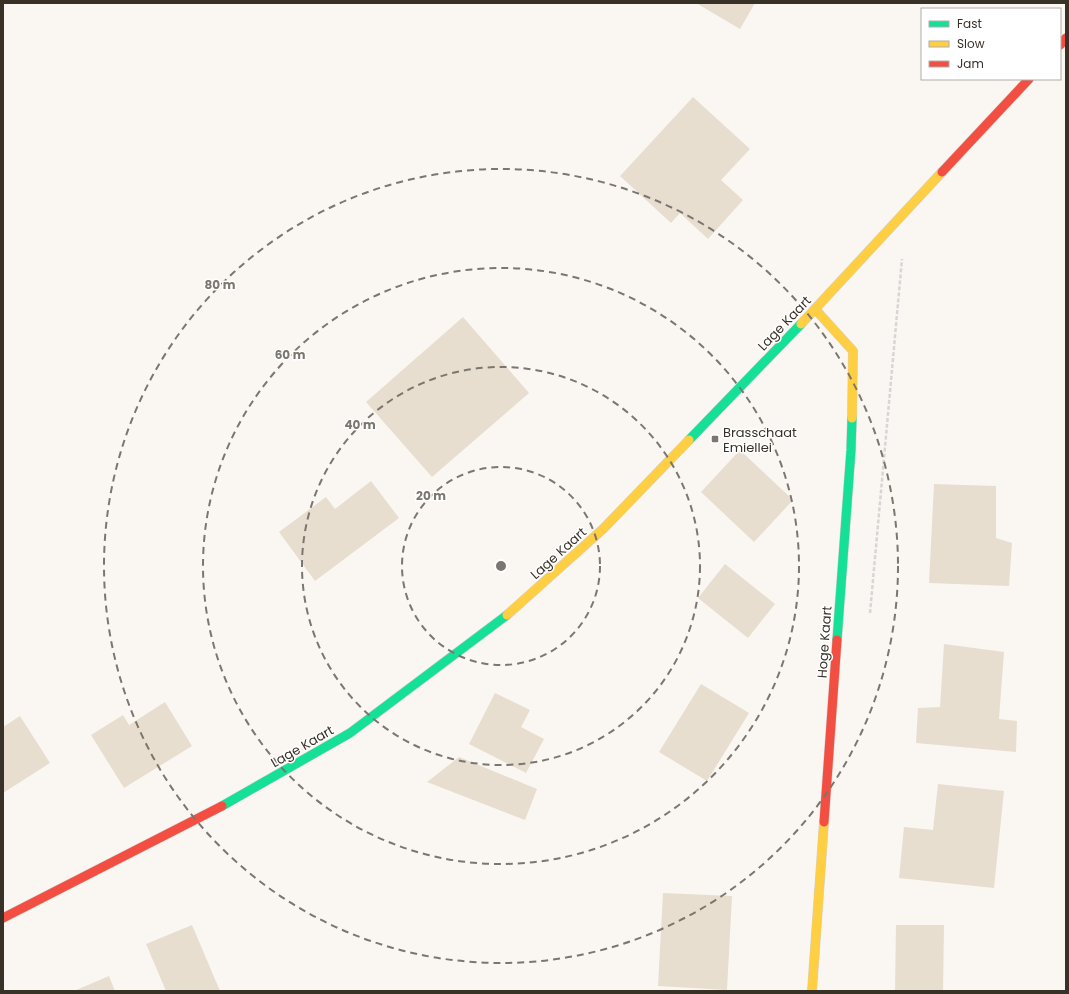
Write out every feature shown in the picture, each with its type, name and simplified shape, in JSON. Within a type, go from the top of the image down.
[{"type":"street","name":"Lage Kaart","points":[[3,918],[208,814],[350,733],[500,621],[604,529],[815,309],[1027,80]]},
{"type":"street","name":"Hoge Kaart","points":[[812,991],[850,458],[853,351],[815,309]]},
{"type":"building","points":[[696,3],[755,3],[740,29]]},
{"type":"building","points":[[693,97],[750,149],[721,180],[743,200],[708,239],[680,213],[671,223],[620,176]]},
{"type":"building","points":[[463,317],[529,393],[432,477],[366,402]]},
{"type":"building","points":[[740,450],[793,500],[754,542],[701,492]]},
{"type":"building","points":[[371,481],[399,518],[315,581],[279,532],[326,497],[335,509]]},
{"type":"building","points":[[934,484],[996,486],[996,538],[1012,543],[1009,586],[929,583]]},
{"type":"building","points":[[725,564],[775,604],[748,638],[698,598]]},
{"type":"building","points":[[944,644],[1004,652],[999,719],[1017,721],[1016,752],[916,743],[918,708],[940,707]]},
{"type":"building","points":[[701,684],[749,713],[707,781],[659,752]]},
{"type":"building","points":[[495,693],[530,710],[521,727],[544,739],[526,773],[469,744]]},
{"type":"building","points":[[165,702],[192,746],[124,788],[91,735],[123,715],[129,725]]},
{"type":"building","points":[[20,716],[50,763],[3,793],[3,727]]},
{"type":"building","points":[[459,757],[537,789],[525,820],[427,782]]},
{"type":"building","points":[[938,784],[1004,791],[994,888],[899,878],[904,827],[933,830]]},
{"type":"building","points":[[663,893],[732,896],[727,990],[658,986]]},
{"type":"building","points":[[192,925],[220,991],[166,991],[146,944]]},
{"type":"building","points":[[896,925],[944,925],[943,991],[895,991]]},
{"type":"building","points":[[109,976],[115,991],[74,991]]},
{"type":"traffic: fast","points":[[689,440],[801,324]]},
{"type":"traffic: fast","points":[[837,640],[852,418]]},
{"type":"traffic: fast","points":[[222,806],[350,733],[507,615]]},
{"type":"traffic: slow","points":[[801,324],[942,172]]},
{"type":"traffic: slow","points":[[815,309],[853,351],[852,418]]},
{"type":"traffic: slow","points":[[507,615],[603,529],[689,440]]},
{"type":"traffic: slow","points":[[812,991],[824,822]]},
{"type":"traffic: jam","points":[[1061,44],[1066,38]]},
{"type":"traffic: jam","points":[[942,172],[1028,80]]},
{"type":"traffic: jam","points":[[824,822],[837,640]]},
{"type":"traffic: jam","points":[[3,918],[222,806]]},
{"type":"place","name":"Brasschaat Emiellei","points":[[715,439]]}]
